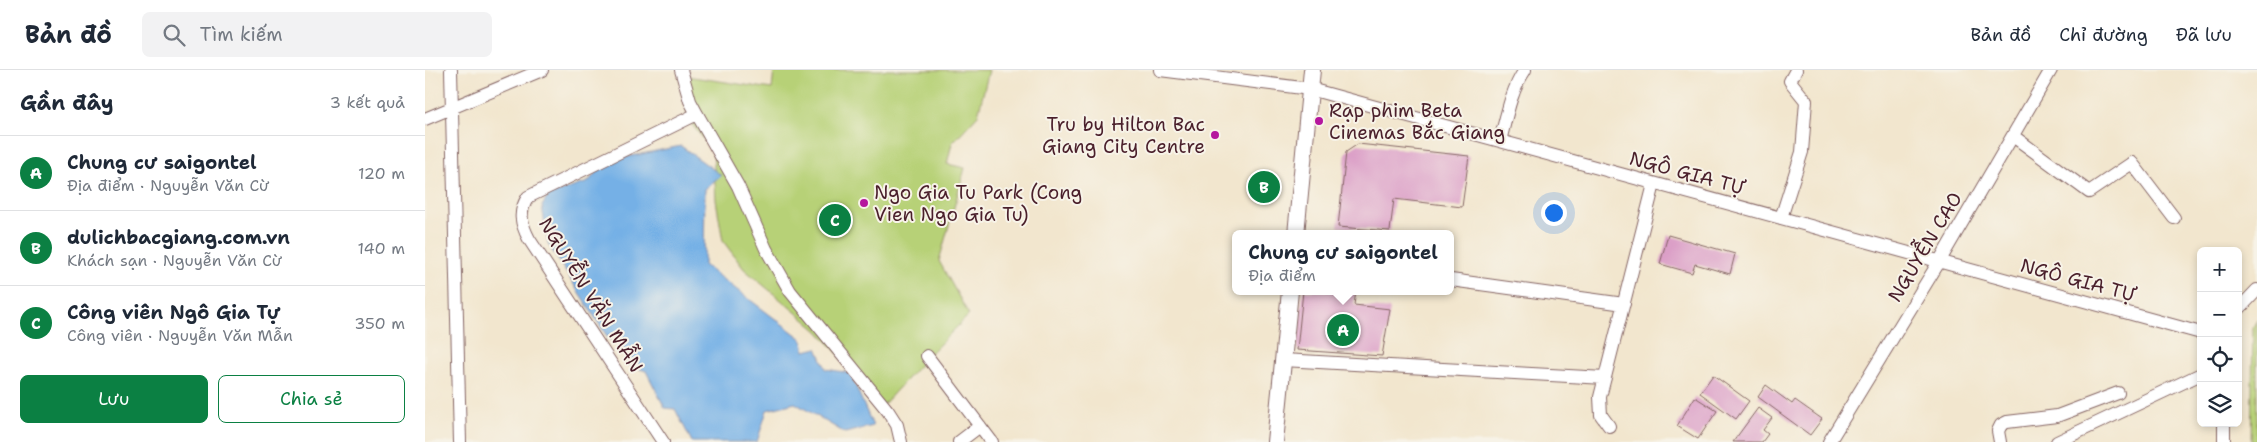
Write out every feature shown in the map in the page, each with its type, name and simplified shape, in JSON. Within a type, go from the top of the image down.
[{"type":"street","points":[[451,70],[460,442]]},
{"type":"street","points":[[425,119],[453,109],[542,70]]},
{"type":"street","points":[[681,70],[690,101],[738,186],[766,249],[791,291],[888,411],[897,425],[901,442]]},
{"type":"street","name":"NGÔ GIA TỰ","points":[[1160,70],[1310,89],[2197,332]]},
{"type":"street","points":[[1296,230],[1312,70]]},
{"type":"street","points":[[1500,142],[1508,112],[1524,70]]},
{"type":"street","points":[[1781,218],[1802,152],[1806,101],[1790,81],[1797,70]]},
{"type":"street","name":"NGUYỄN CAO","points":[[1829,442],[1939,262],[2051,70]]},
{"type":"street","name":"NGUYỄN VĂN MẪN","points":[[663,442],[529,239],[521,221],[521,213],[528,197],[697,114]]},
{"type":"street","points":[[2013,136],[2089,192],[2132,162],[2175,218]]},
{"type":"street","points":[[1609,426],[1601,415],[1600,405],[1605,378],[1654,184]]},
{"type":"street","points":[[1454,280],[1624,304]]},
{"type":"street","points":[[2242,306],[2257,290]]},
{"type":"street","points":[[1275,442],[1290,295]]},
{"type":"street","points":[[927,356],[992,442]]},
{"type":"street","points":[[1283,360],[1605,378]]},
{"type":"street","points":[[2057,442],[2197,376]]},
{"type":"street","points":[[2000,442],[1998,431],[2001,425],[2007,422],[2057,416],[2118,393]]},
{"type":"street","points":[[959,442],[980,426]]},
{"type":"street","points":[[2224,427],[2224,442]]},
{"type":"green space","points":[[774,70],[989,70],[978,115],[952,143],[947,164],[965,168],[939,261],[969,315],[883,405],[818,331],[744,269],[723,241],[716,200],[713,150],[687,119],[686,76],[772,89]]},
{"type":"green space","points":[[2257,320],[2257,442],[2251,442],[2253,327]]},
{"type":"water","points":[[681,146],[721,175],[705,189],[704,265],[802,339],[805,351],[817,348],[826,369],[850,373],[873,426],[845,433],[795,403],[767,410],[757,442],[692,442],[675,409],[665,408],[646,371],[628,365],[623,347],[608,338],[548,244],[542,206],[549,195],[588,182],[606,161]]},
{"type":"building","points":[[1358,144],[1469,156],[1462,207],[1394,199],[1390,230],[1338,227],[1346,152]]},
{"type":"building","points":[[1668,235],[1735,254],[1730,274],[1695,264],[1692,273],[1660,264]]},
{"type":"building","points":[[1303,295],[1355,295],[1354,305],[1390,309],[1382,356],[1297,350]]},
{"type":"building","points":[[1713,375],[1749,401],[1736,419],[1700,393]]},
{"type":"building","points":[[1766,385],[1792,404],[1795,400],[1822,419],[1810,435],[1758,397]]},
{"type":"building","points":[[1695,397],[1717,411],[1698,439],[1677,426]]},
{"type":"building","points":[[1758,408],[1772,418],[1763,430],[1768,434],[1762,442],[1733,442]]},
{"type":"place","name":"Rạp phim Beta Cinemas Bắc Giang","points":[[1319,121]]},
{"type":"place","name":"Tru by Hilton Bac Giang City Centre","points":[[1215,135]]},
{"type":"place","name":"dulichbacgiang.com.vn","points":[[1264,187]]},
{"type":"place","name":"Ngo Gia Tu Park (Cong Vien Ngo Gia Tu)","points":[[864,203]]},
{"type":"place","name":"Công viên Ngô Gia Tự","points":[[835,220]]},
{"type":"place","name":"Chung cư saigontel","points":[[1343,330]]}]
